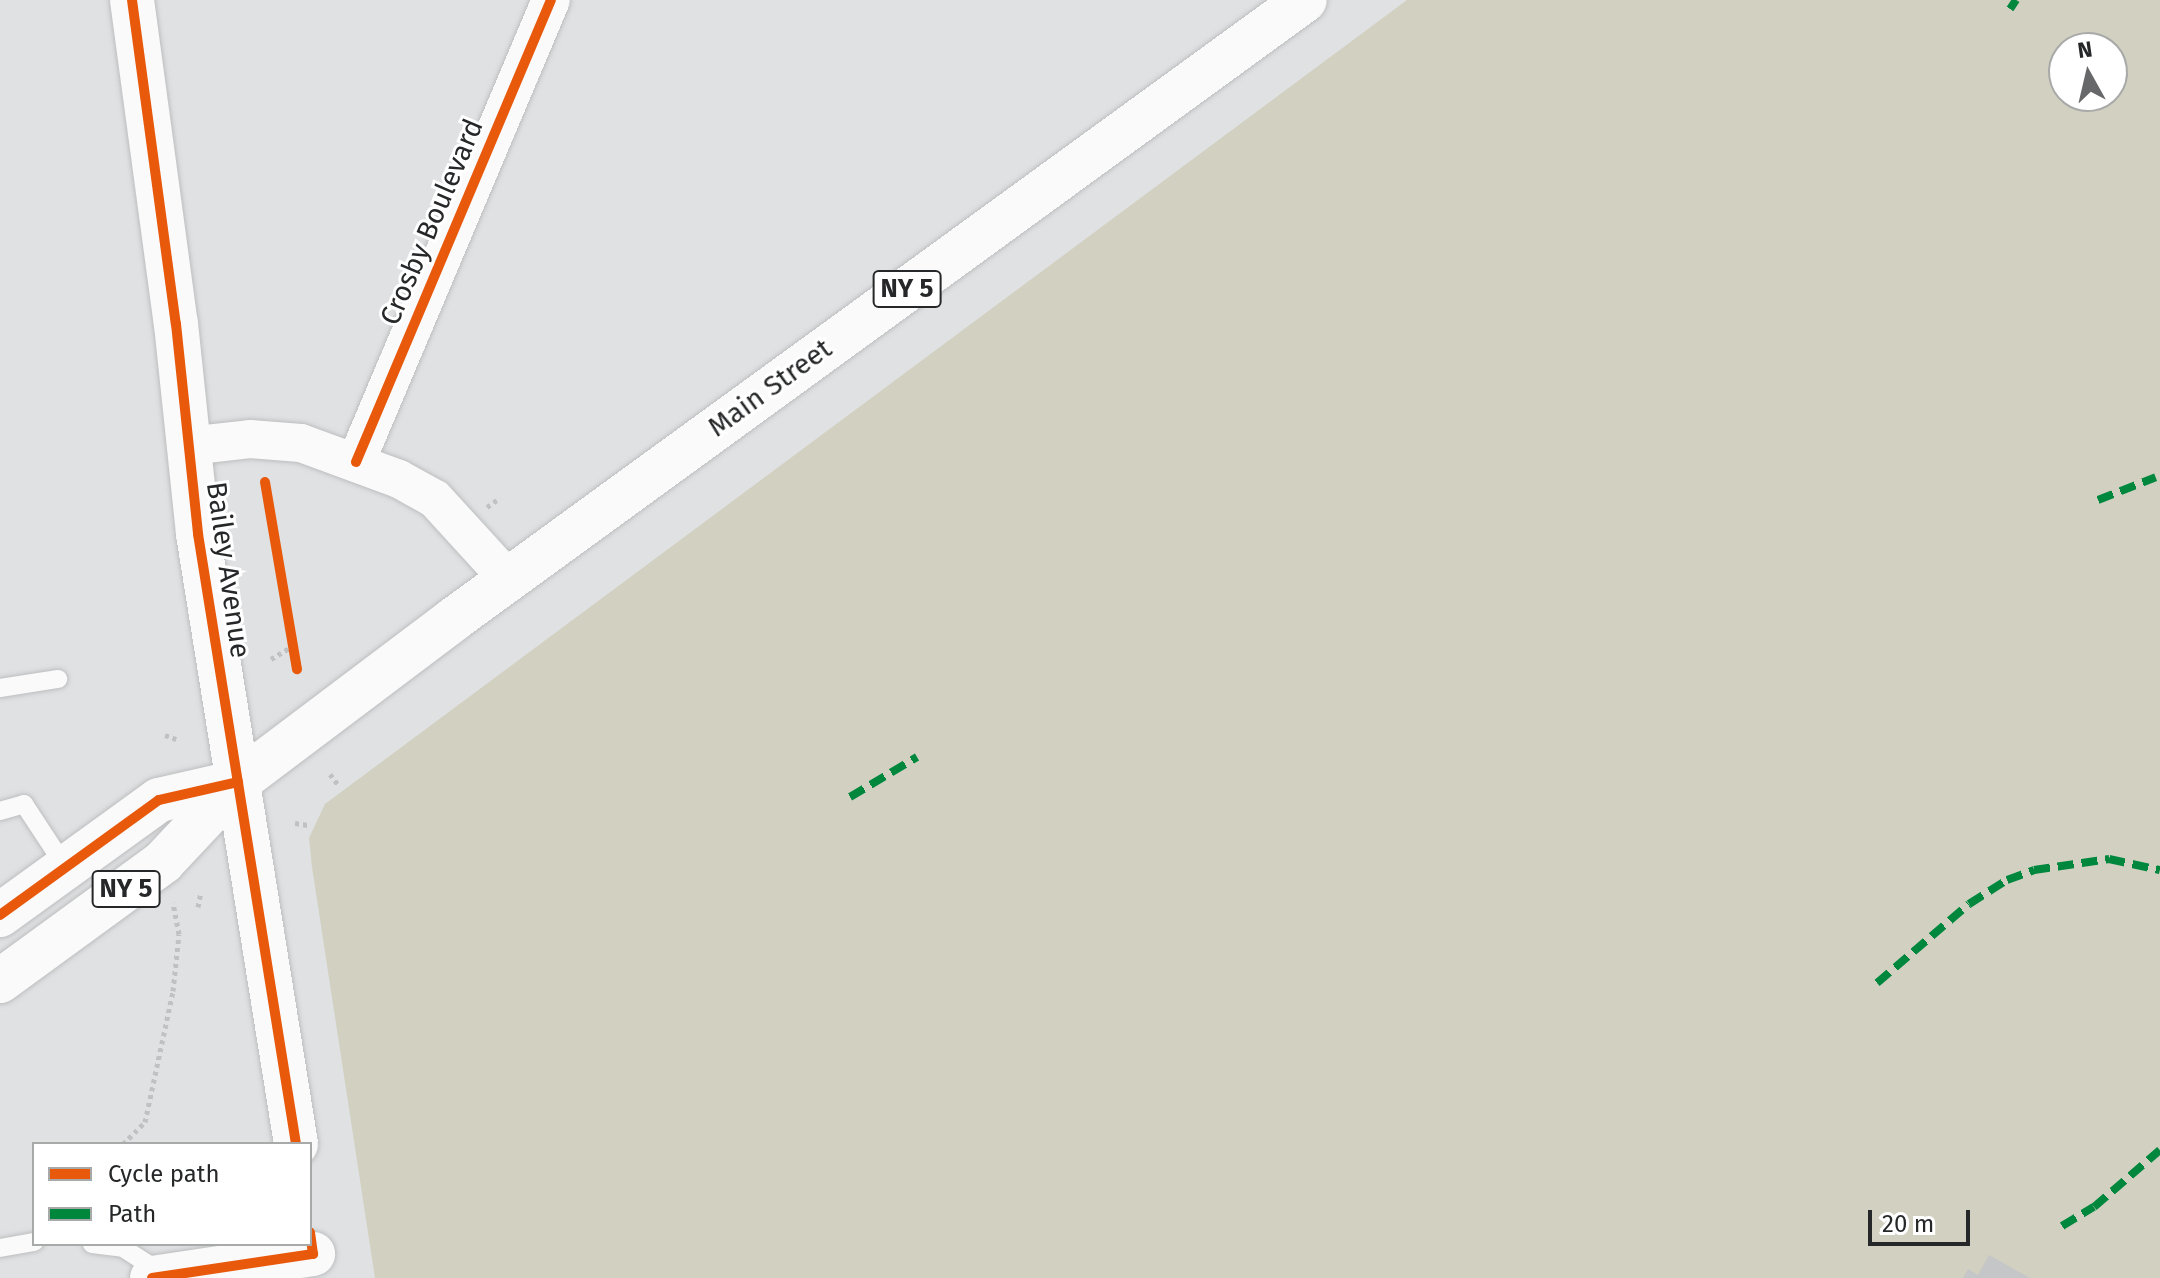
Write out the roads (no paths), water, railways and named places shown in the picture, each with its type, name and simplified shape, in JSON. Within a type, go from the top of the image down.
[{"type":"main road","name":"Bailey Avenue","points":[[132,0],[188,446],[296,1142]]},
{"type":"main road","name":"Main Street","points":[[0,981],[163,862],[238,782],[508,579],[1300,2]]},
{"type":"main road","name":"Main Street","points":[[0,915],[159,800],[238,782]]},
{"type":"main road","points":[[159,1277],[314,1255]]},
{"type":"street","name":"Crosby Boulevard","points":[[356,462],[551,0]]},
{"type":"street","points":[[188,446],[250,439],[301,443],[356,462],[435,499],[508,579]]},
{"type":"lane","points":[[0,688],[58,679]]},
{"type":"lane","points":[[0,811],[24,804],[66,868]]},
{"type":"lane","points":[[0,1248],[32,1242]]},
{"type":"lane","points":[[108,1246],[123,1248],[159,1277]]}]
